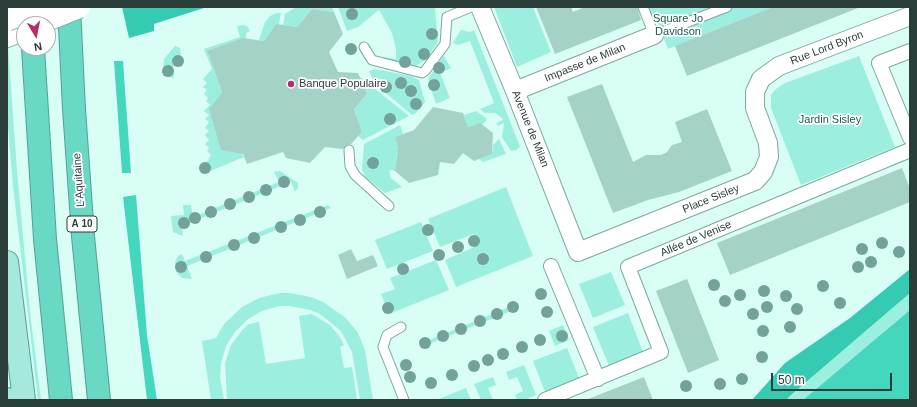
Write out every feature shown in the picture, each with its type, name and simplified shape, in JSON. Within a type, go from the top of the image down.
[{"type":"highway","name":"L'Aquitaine","points":[[69,7],[74,109],[83,236],[99,400]]},
{"type":"highway","points":[[34,56],[45,239],[62,400]]},
{"type":"main road","points":[[7,262],[24,400]]},
{"type":"street","points":[[7,20],[39,7]]},
{"type":"street","points":[[56,16],[79,7]]},
{"type":"street","name":"Avenue de Milan","points":[[480,7],[515,91],[578,252]]},
{"type":"street","name":"Rue Lord Byron","points":[[755,92],[761,79],[772,70],[910,16]]},
{"type":"street","name":"Impasse de Milan","points":[[515,91],[654,35]]},
{"type":"street","points":[[910,51],[879,63],[910,138]]},
{"type":"street","name":"Place Sisley","points":[[578,252],[749,184],[760,177],[766,167],[769,151],[755,108],[755,92]]},
{"type":"street","name":"Allée de Venise","points":[[545,400],[661,352],[628,267],[910,150]]},
{"type":"street","points":[[551,266],[598,379]]},
{"type":"lane","points":[[364,47],[372,60],[422,73],[445,44],[447,17],[471,7]]},
{"type":"lane","points":[[643,7],[654,35],[727,7]]},
{"type":"lane","points":[[349,150],[350,166],[356,175],[389,206]]},
{"type":"lane","points":[[401,327],[387,334],[383,347],[404,400]]},
{"type":"green space","points":[[296,7],[332,7],[334,12],[312,9],[297,27],[283,25],[285,14]]},
{"type":"green space","points":[[338,7],[435,7],[438,42],[426,60],[415,66],[383,59],[384,57],[396,59],[396,49],[392,33],[379,10],[358,27],[347,31]]},
{"type":"green space","points":[[494,7],[533,7],[551,52],[517,67]]},
{"type":"green space","name":"Square Jo Davidson","points":[[638,7],[773,7],[668,49],[655,15],[643,20]]},
{"type":"green space","points":[[281,13],[279,24],[276,24],[264,41],[259,40],[265,22],[270,16]]},
{"type":"green space","points":[[237,26],[247,26],[250,31],[246,33],[246,38],[207,51],[222,92],[209,109],[244,157],[203,174],[205,165],[211,155],[207,151],[209,148],[205,144],[209,140],[205,135],[209,131],[205,128],[209,122],[205,119],[209,115],[204,111],[210,105],[206,101],[208,98],[204,94],[207,90],[203,87],[207,83],[203,79],[212,69],[204,49],[240,37]]},
{"type":"green space","points":[[461,30],[470,32],[474,30],[519,144],[520,147],[516,150],[511,151],[502,137],[504,123],[498,126],[496,123],[503,120],[502,118],[495,113],[485,113],[480,109],[494,103],[470,41],[458,45],[453,43]]},
{"type":"green space","points":[[7,31],[17,170],[30,312],[41,400],[38,400],[13,186],[7,115]]},
{"type":"green space","points":[[175,46],[180,48],[182,67],[173,63],[174,78],[163,76],[164,59]]},
{"type":"green space","points":[[444,56],[451,68],[440,73],[450,98],[436,104],[428,79]]},
{"type":"green space","name":"Jardin Sisley","points":[[859,56],[895,147],[801,185],[771,108],[771,95],[776,89],[785,83]]},
{"type":"green space","points":[[375,69],[411,76],[419,80],[425,102],[416,113],[412,115],[375,84],[369,71]]},
{"type":"green space","points":[[359,76],[409,116],[363,140],[358,136],[362,132],[354,109],[367,94]]},
{"type":"green space","points":[[476,111],[486,118],[486,121],[482,125],[480,123],[468,127],[464,115]]},
{"type":"green space","points":[[400,125],[403,134],[395,137],[399,152],[397,152],[395,171],[389,170],[391,178],[402,187],[385,193],[365,177],[362,170],[364,144]]},
{"type":"green space","points":[[499,139],[506,154],[483,162],[479,159],[492,154],[493,145]]},
{"type":"green space","points":[[280,171],[298,183],[298,188],[295,192],[291,182],[182,226],[183,236],[173,232],[171,216],[184,215],[183,205],[191,205],[193,217],[279,182],[274,172]]},
{"type":"green space","points":[[506,187],[533,256],[456,287],[445,260],[479,245],[474,234],[440,247],[428,219]]},
{"type":"green space","points":[[328,205],[331,208],[187,266],[192,279],[182,278],[176,272],[175,262],[178,256],[182,254],[185,261]]},
{"type":"green space","points":[[421,222],[433,251],[387,269],[375,240]]},
{"type":"green space","points":[[436,260],[449,290],[389,314],[381,294],[395,289],[390,278]]},
{"type":"green space","points":[[611,272],[625,305],[593,318],[579,284]]},
{"type":"green space","points":[[280,293],[290,293],[311,297],[323,302],[346,318],[358,333],[365,350],[373,400],[360,400],[352,352],[341,331],[320,314],[310,310],[289,306],[279,306],[262,311],[248,319],[235,332],[226,346],[221,363],[220,378],[224,400],[211,400],[202,341],[216,338],[224,324],[242,307],[259,298]]},
{"type":"green space","points":[[910,293],[910,310],[803,400],[786,400]]},
{"type":"green space","points":[[514,305],[516,309],[424,346],[422,343]]},
{"type":"green space","points":[[628,313],[643,352],[609,366],[593,327]]},
{"type":"green space","points":[[312,314],[330,325],[340,337],[344,345],[340,347],[344,368],[352,367],[357,400],[227,400],[225,363],[231,345],[243,329],[249,324],[259,322],[266,364],[305,358],[299,316]]},
{"type":"green space","points":[[563,325],[569,340],[555,346],[549,331]]},
{"type":"green space","points":[[567,348],[579,378],[545,392],[533,361]]},
{"type":"green space","points":[[524,365],[536,395],[525,400],[517,400],[515,395],[523,391],[517,377],[509,380],[506,372]]},
{"type":"green space","points":[[493,377],[496,385],[488,388],[493,400],[481,400],[474,384]]},
{"type":"green space","points":[[466,388],[471,400],[436,400]]},
{"type":"shaded area","points":[[122,7],[207,7],[154,24],[154,31],[129,38]]},
{"type":"shaded area","points":[[114,61],[123,61],[131,173],[122,173]]},
{"type":"shaded area","points":[[136,195],[147,335],[157,400],[147,400],[123,197]]},
{"type":"shaded area","points":[[910,269],[910,293],[786,400],[752,400],[785,363],[850,318]]},
{"type":"shaded area","points":[[910,310],[910,400],[803,400]]},
{"type":"building","points":[[536,7],[571,7],[573,12],[585,7],[637,7],[641,20],[555,54]]},
{"type":"building","points":[[773,7],[858,8],[687,76],[675,46]]},
{"type":"building","name":"Banque Populaire","points":[[312,9],[334,12],[343,34],[329,52],[338,72],[358,73],[367,94],[354,109],[362,132],[351,144],[346,145],[343,149],[325,147],[310,163],[286,158],[283,152],[247,164],[243,154],[221,150],[209,109],[222,92],[207,51],[243,38],[264,41],[276,24],[297,27]]},
{"type":"building","points":[[602,84],[633,162],[646,155],[661,155],[667,152],[672,145],[682,142],[675,122],[707,109],[732,171],[679,192],[648,200],[613,213],[567,97]]},
{"type":"building","points":[[433,107],[463,113],[468,127],[480,123],[493,133],[492,154],[474,161],[463,153],[454,164],[440,162],[438,175],[409,183],[395,171],[398,148],[395,137],[414,130]]},
{"type":"building","points":[[902,168],[910,189],[910,202],[730,275],[717,243]]},
{"type":"building","points":[[351,249],[357,261],[373,255],[378,266],[347,279],[338,255]]},
{"type":"building","points":[[687,279],[719,360],[688,373],[656,291]]},
{"type":"building","points":[[644,377],[653,400],[588,400],[588,399]]},
{"type":"place","name":"Banque Populaire","points":[[291,84]]}]
